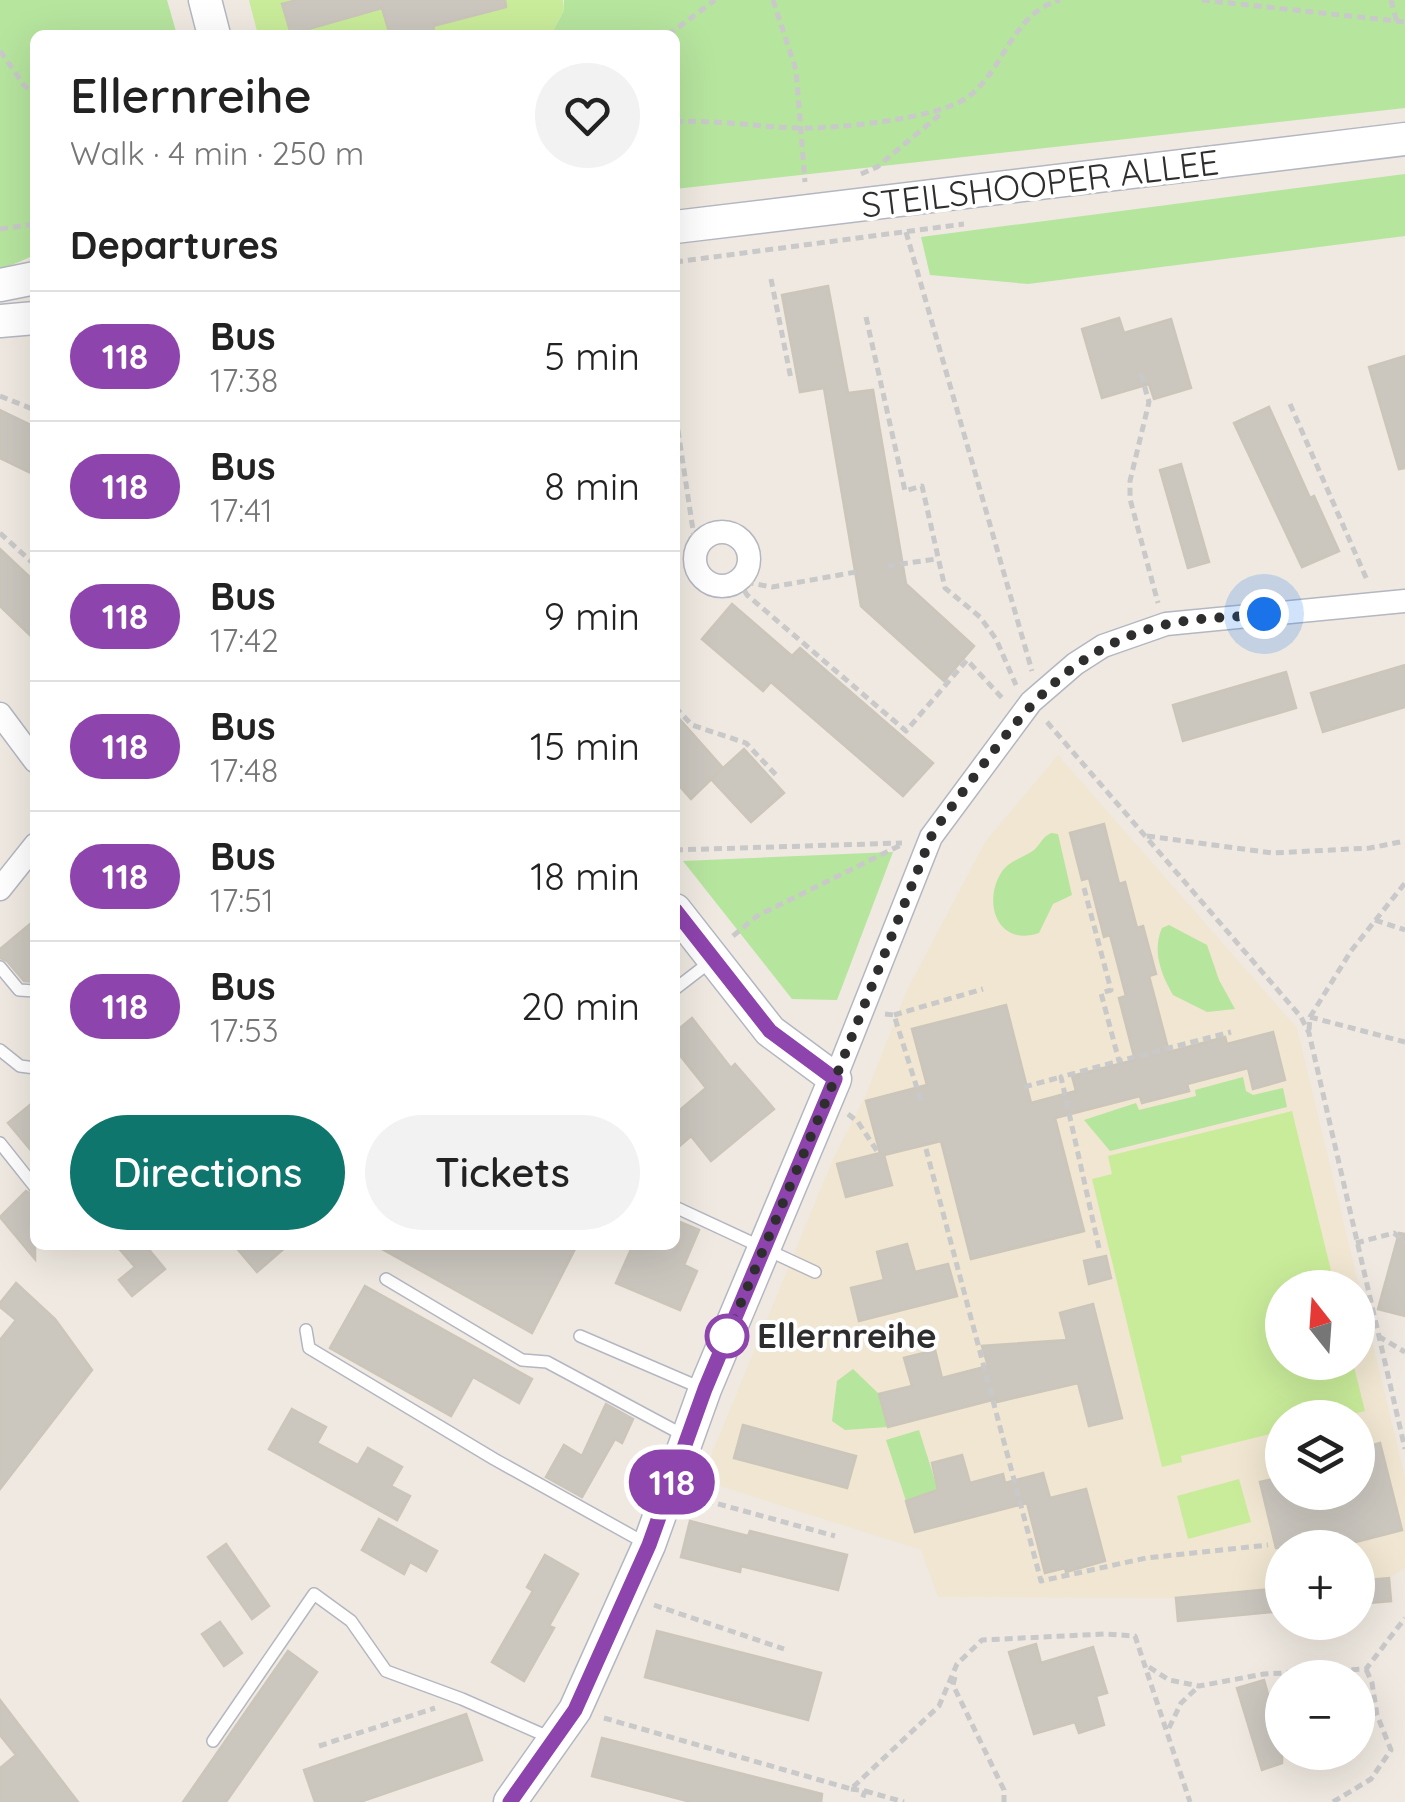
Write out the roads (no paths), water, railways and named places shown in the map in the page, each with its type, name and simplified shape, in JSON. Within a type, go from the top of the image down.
[{"type":"street","points":[[204,0],[213,30]]},
{"type":"street","name":"STEILSHOOPER ALLEE","points":[[680,226],[1405,140]]},
{"type":"street","points":[[0,286],[30,279]]},
{"type":"street","points":[[0,321],[30,318]]},
{"type":"street","points":[[719,532],[740,538],[750,559],[739,582],[721,587],[712,585],[689,566],[704,539],[719,532]]},
{"type":"street","points":[[510,1802],[575,1710],[649,1545],[705,1389],[931,837],[1031,702],[1103,646],[1166,624],[1405,602]]},
{"type":"street","points":[[0,714],[30,754]]},
{"type":"street","points":[[0,889],[30,855]]},
{"type":"street","points":[[680,914],[721,950],[770,1031],[835,1079]]},
{"type":"lane","points":[[680,985],[721,950]]},
{"type":"lane","points":[[0,967],[19,990],[30,991]]},
{"type":"lane","points":[[0,1050],[20,1066],[30,1067]]},
{"type":"lane","points":[[0,1143],[30,1180]]},
{"type":"lane","points":[[680,1209],[816,1272]]},
{"type":"lane","points":[[386,1279],[522,1360],[546,1362],[688,1438]]},
{"type":"lane","points":[[306,1330],[309,1348],[510,1468],[649,1545]]},
{"type":"lane","points":[[580,1336],[705,1389]]},
{"type":"lane","points":[[213,1741],[314,1594],[351,1622],[386,1671],[462,1698],[554,1740]]},
{"type":"place","name":"Ellernreihe","points":[[727,1336]]}]
